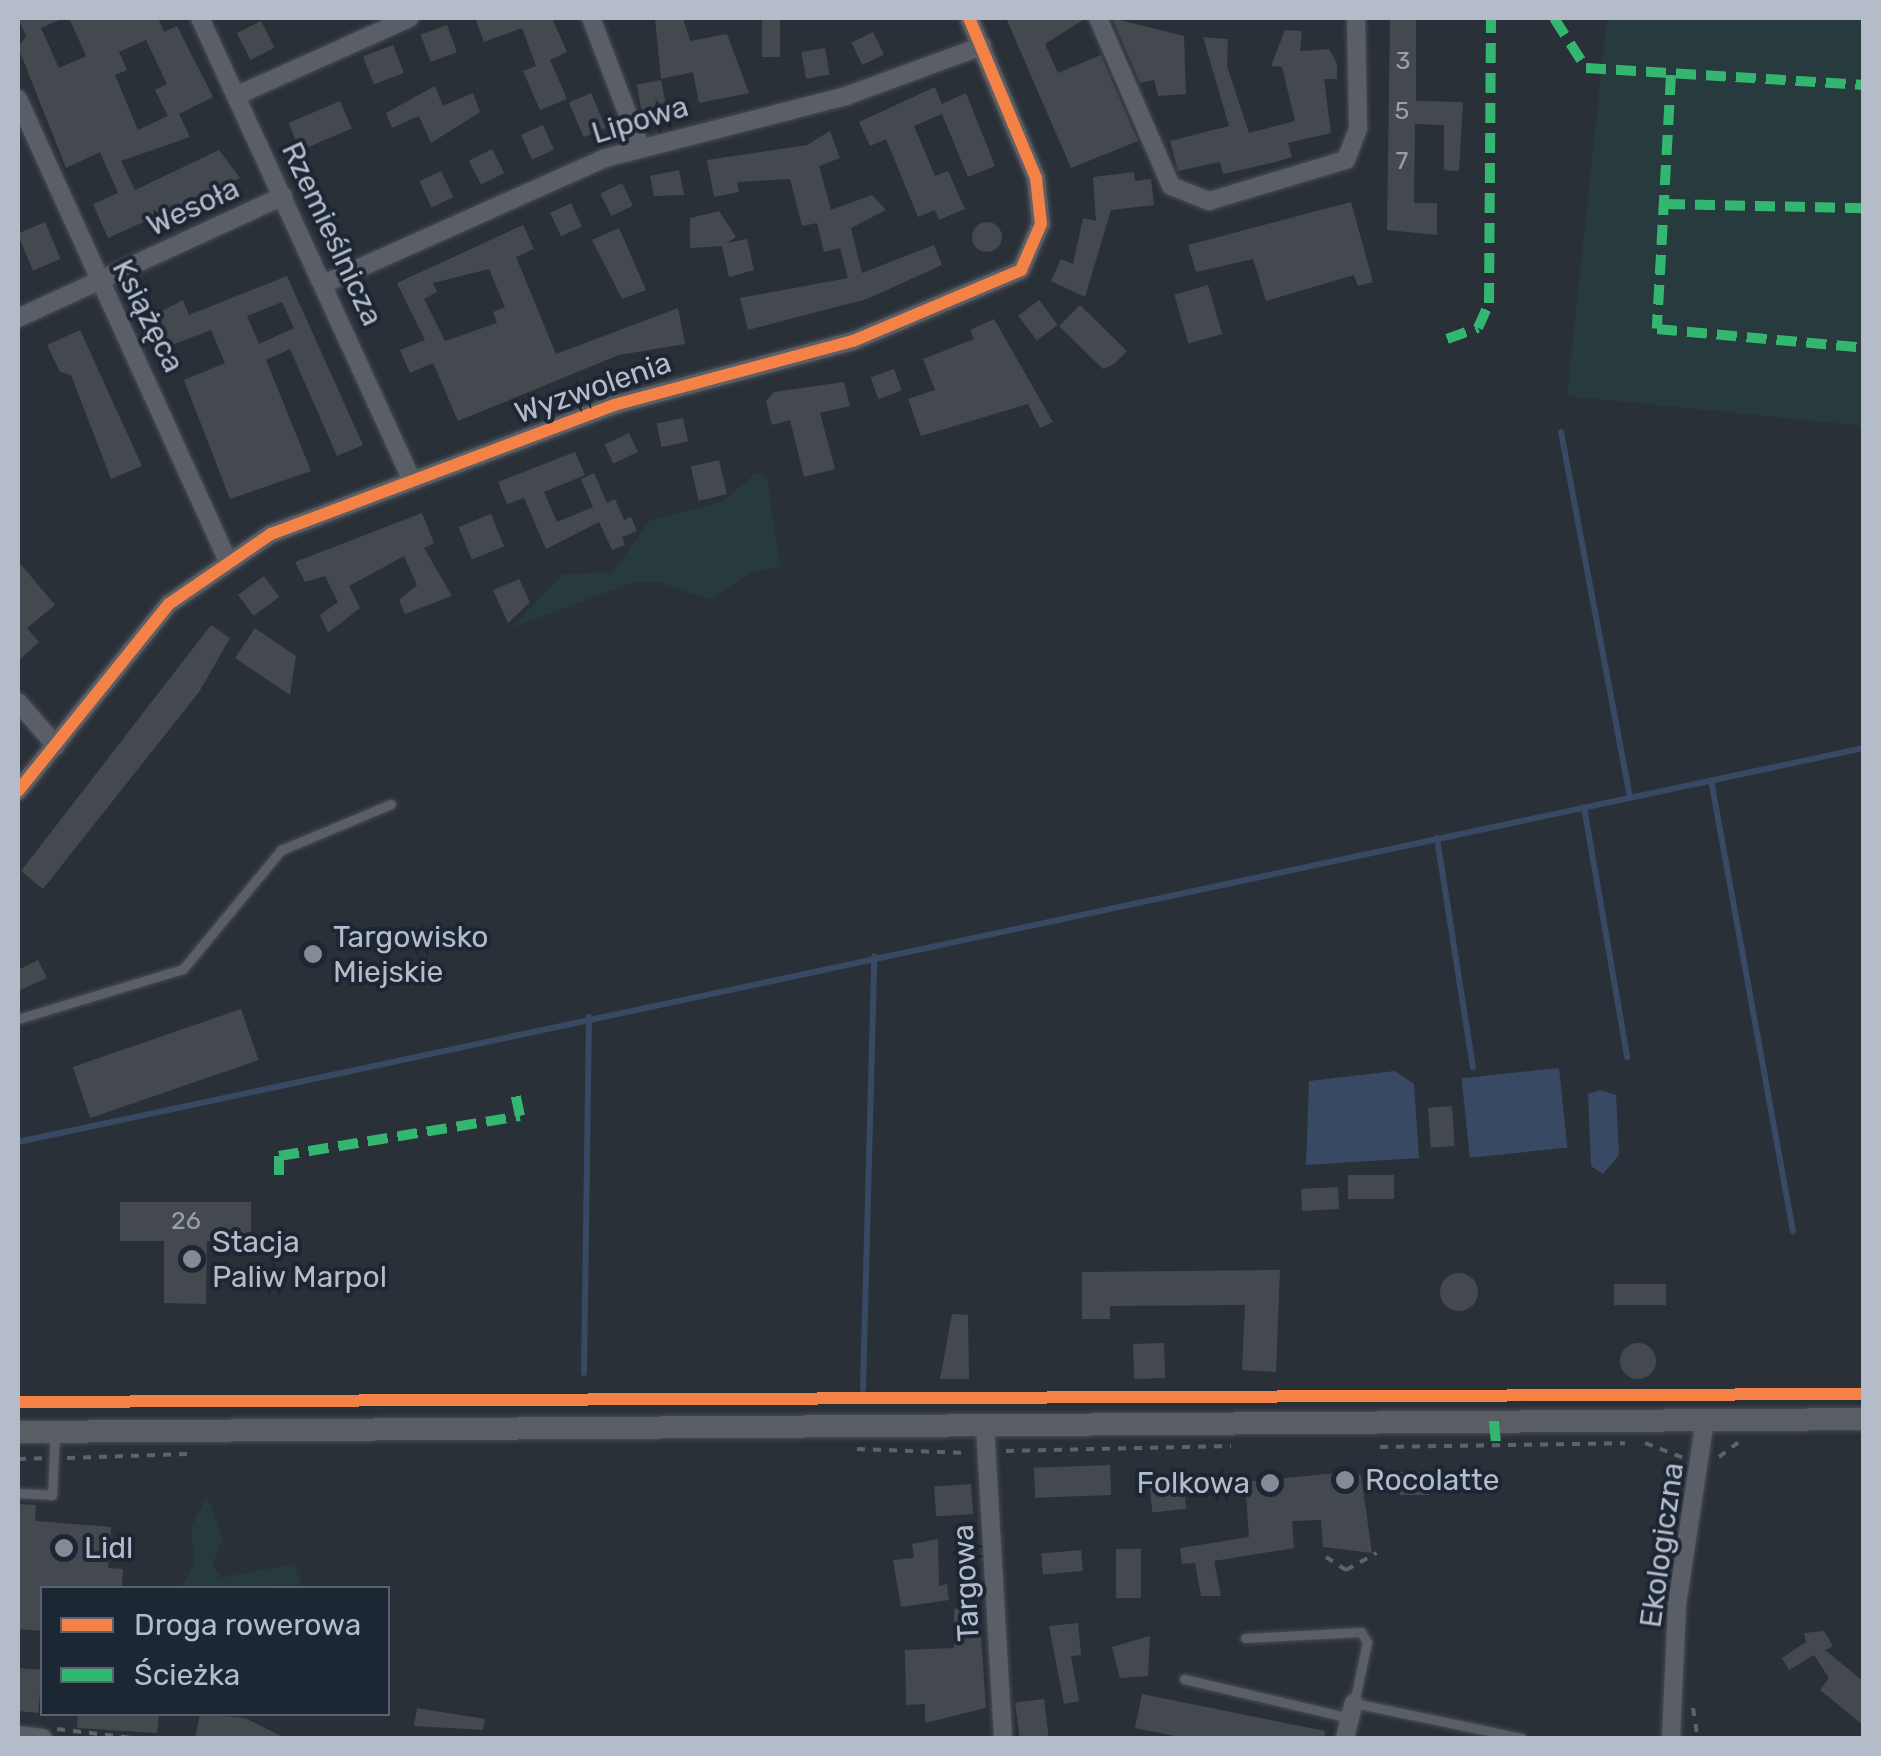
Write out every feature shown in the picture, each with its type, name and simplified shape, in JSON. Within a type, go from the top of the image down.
[{"type":"main road","points":[[18,1432],[1864,1419]]},
{"type":"street","name":"Rzemieślnicza","points":[[200,18],[328,282],[410,476]]},
{"type":"street","points":[[238,95],[409,18]]},
{"type":"street","points":[[591,18],[640,146]]},
{"type":"street","name":"Wyzwolenia","points":[[18,791],[147,626],[227,559],[410,476],[680,383],[852,341],[1008,280],[1033,256],[1041,204],[968,18]]},
{"type":"street","points":[[1098,18],[1171,186],[1209,201],[1346,160],[1358,128],[1356,18]]},
{"type":"street","name":"Lipowa","points":[[328,282],[640,146],[846,96],[982,46]]},
{"type":"street","name":"Książęca","points":[[18,99],[98,280],[116,300],[227,559]]},
{"type":"street","name":"Wesoła","points":[[18,318],[283,196]]},
{"type":"street","points":[[18,702],[56,746]]},
{"type":"street","name":"Ekologiczna","points":[[1671,1738],[1677,1604],[1704,1420]]},
{"type":"street","name":"Targowa","points":[[985,1425],[1003,1738]]},
{"type":"street","points":[[1345,1738],[1352,1710]]},
{"type":"street","points":[[18,1735],[40,1733]]},
{"type":"lane","points":[[18,1020],[184,969],[280,850],[390,804]]},
{"type":"lane","points":[[18,1492],[52,1494],[56,1432]]},
{"type":"lane","points":[[1245,1638],[1361,1632],[1368,1642],[1352,1710]]},
{"type":"lane","points":[[1184,1679],[1521,1738]]},
{"type":"path","points":[[1380,1447],[1645,1443],[1674,1451],[1688,1468]]},
{"type":"path","points":[[1326,1557],[1346,1570],[1377,1554]]},
{"type":"path","points":[[40,1733],[132,1738]]},
{"type":"green space","points":[[1607,18],[1863,20],[1863,426],[1567,396]]},
{"type":"green space","points":[[756,473],[767,478],[780,566],[750,573],[709,600],[659,582],[630,583],[512,628],[563,574],[613,572],[649,521],[724,501]]},
{"type":"green space","points":[[207,1496],[223,1538],[212,1565],[221,1578],[293,1564],[303,1585],[182,1586],[194,1563],[191,1527]]},
{"type":"water","points":[[1559,1068],[1567,1148],[1470,1158],[1462,1078]]},
{"type":"water","points":[[1395,1071],[1414,1084],[1419,1158],[1306,1165],[1309,1081]]},
{"type":"water","points":[[1600,1090],[1616,1095],[1619,1155],[1603,1174],[1591,1166],[1588,1094]]},
{"type":"building","points":[[18,18],[64,18],[41,28],[59,68],[86,56],[69,18],[158,18],[164,32],[177,26],[213,97],[179,114],[190,137],[121,161],[135,190],[219,150],[240,178],[108,238],[93,204],[118,193],[100,152],[66,168],[18,47],[26,36]],"holes":[[[146,40],[167,84],[155,90],[168,116],[138,130],[115,75],[127,70],[119,52]]]},
{"type":"building","points":[[475,18],[552,18],[567,52],[550,60],[567,99],[540,110],[523,71],[536,66],[522,28],[484,42]]},
{"type":"building","points":[[655,18],[683,18],[690,41],[727,34],[749,93],[699,103],[693,72],[661,79]]},
{"type":"building","points":[[762,18],[780,18],[780,57],[762,57]]},
{"type":"building","points":[[1006,18],[1086,18],[1045,44],[1058,73],[1101,55],[1138,141],[1071,168]]},
{"type":"building","points":[[1112,18],[1184,36],[1186,94],[1158,96],[1154,80],[1140,83]]},
{"type":"building","points":[[1390,18],[1416,18],[1416,101],[1463,102],[1459,171],[1444,170],[1444,125],[1415,124],[1414,203],[1437,203],[1437,235],[1387,230]]},
{"type":"building","points":[[261,21],[275,48],[251,60],[237,33]]},
{"type":"building","points":[[447,25],[457,52],[431,62],[421,35]]},
{"type":"building","points":[[1285,30],[1302,31],[1300,51],[1329,49],[1337,64],[1337,79],[1324,79],[1331,133],[1288,143],[1292,157],[1275,162],[1223,174],[1220,162],[1178,171],[1170,141],[1229,126],[1203,37],[1228,39],[1227,66],[1249,133],[1295,121],[1282,67],[1271,66]]},
{"type":"building","points":[[873,32],[884,54],[862,65],[851,43]]},
{"type":"building","points":[[393,45],[404,73],[374,84],[363,56]]},
{"type":"building","points":[[825,48],[830,75],[806,79],[801,52]]},
{"type":"building","points":[[661,80],[667,110],[642,115],[636,85]]},
{"type":"building","points":[[435,86],[443,106],[473,93],[480,112],[431,143],[419,116],[392,128],[386,113]]},
{"type":"building","points":[[935,87],[942,104],[966,93],[995,166],[968,177],[942,114],[914,126],[935,176],[948,171],[965,209],[939,220],[935,210],[918,217],[886,139],[870,146],[859,122]]},
{"type":"building","points":[[591,93],[606,128],[584,137],[569,102]]},
{"type":"building","points":[[340,101],[352,129],[300,150],[288,123]]},
{"type":"building","points":[[543,125],[554,150],[532,159],[521,135]]},
{"type":"building","points":[[830,131],[840,158],[819,166],[831,210],[872,195],[886,210],[851,228],[862,273],[934,245],[942,265],[867,299],[748,330],[740,298],[848,278],[840,248],[824,252],[817,223],[802,226],[790,179],[737,182],[739,192],[714,197],[707,160],[807,145]]},
{"type":"building","points":[[492,149],[504,173],[481,185],[469,161]]},
{"type":"building","points":[[679,170],[684,195],[654,196],[650,176]]},
{"type":"building","points":[[441,171],[453,197],[432,207],[419,181]]},
{"type":"building","points":[[1134,172],[1135,181],[1151,179],[1154,205],[1111,210],[1085,297],[1051,281],[1061,259],[1073,264],[1083,218],[1096,221],[1093,177]]},
{"type":"building","points":[[622,183],[633,205],[611,216],[600,194]]},
{"type":"building","points":[[1351,202],[1373,282],[1358,286],[1354,275],[1266,301],[1253,259],[1196,272],[1188,245]]},
{"type":"building","points":[[571,203],[582,227],[561,236],[550,213]]},
{"type":"building","points":[[719,211],[736,237],[727,243],[747,239],[754,270],[729,277],[722,246],[690,248],[690,218]]},
{"type":"building","points":[[45,222],[61,259],[33,271],[18,233]]},
{"type":"building","points":[[987,222],[998,226],[1002,237],[998,248],[987,252],[976,248],[972,237],[976,226]]},
{"type":"building","points":[[523,225],[534,249],[516,257],[556,354],[678,308],[685,344],[619,355],[458,421],[433,363],[410,373],[400,350],[425,340],[397,283]],"holes":[[[489,269],[505,307],[493,312],[497,323],[445,341],[424,299],[437,292],[433,283]]]},
{"type":"building","points":[[619,228],[646,290],[622,299],[592,240]]},
{"type":"building","points":[[287,276],[363,445],[337,456],[290,349],[266,360],[311,471],[230,499],[184,380],[225,363],[211,330],[169,346],[148,318],[183,300],[189,315]],"holes":[[[282,302],[294,328],[259,344],[247,316]]]},
{"type":"building","points":[[1208,285],[1222,334],[1188,344],[1174,295]]},
{"type":"building","points":[[1039,300],[1058,325],[1037,340],[1018,316]]},
{"type":"building","points":[[1080,305],[1127,351],[1114,364],[1103,369],[1059,326]]},
{"type":"building","points":[[994,319],[1053,422],[1040,428],[1028,404],[921,436],[908,399],[935,390],[923,359],[974,339],[970,330]]},
{"type":"building","points":[[80,330],[142,466],[111,479],[71,375],[60,372],[47,345]]},
{"type":"building","points":[[894,369],[902,391],[878,399],[871,378]]},
{"type":"building","points":[[844,382],[850,406],[820,413],[835,469],[804,477],[790,420],[772,425],[766,401],[774,392]]},
{"type":"building","points":[[683,418],[688,441],[662,447],[657,424]]},
{"type":"building","points":[[629,433],[638,452],[613,463],[605,444]]},
{"type":"building","points":[[575,452],[585,475],[544,492],[557,522],[593,507],[581,479],[594,473],[607,503],[615,499],[624,520],[631,517],[637,531],[622,537],[625,545],[612,550],[599,522],[546,549],[524,498],[507,504],[498,482]]},
{"type":"building","points":[[719,460],[727,494],[699,501],[691,467]]},
{"type":"building","points":[[422,513],[434,543],[424,548],[452,596],[405,614],[399,600],[417,585],[404,556],[349,586],[360,608],[328,633],[320,615],[338,602],[325,576],[305,582],[295,562]]},
{"type":"building","points":[[491,514],[504,546],[472,560],[459,527]]},
{"type":"building","points":[[18,561],[55,605],[27,628],[39,642],[18,661]]},
{"type":"building","points":[[264,576],[279,597],[253,616],[238,595]]},
{"type":"building","points":[[519,579],[530,602],[508,623],[493,590]]},
{"type":"building","points":[[211,625],[230,638],[199,692],[43,889],[21,871]]},
{"type":"building","points":[[255,628],[296,656],[290,695],[235,658]]},
{"type":"building","points":[[38,960],[47,978],[18,991],[18,970]]},
{"type":"building","points":[[241,1009],[259,1060],[90,1118],[73,1067]]},
{"type":"building","points":[[1452,1106],[1455,1146],[1431,1148],[1428,1108]]},
{"type":"building","points":[[1348,1175],[1394,1175],[1394,1199],[1348,1199]]},
{"type":"building","points":[[1338,1187],[1339,1209],[1302,1211],[1301,1189]]},
{"type":"building","points":[[120,1202],[251,1202],[251,1241],[207,1241],[206,1304],[164,1303],[164,1241],[120,1241]]},
{"type":"building","points":[[1280,1270],[1276,1372],[1242,1370],[1245,1305],[1110,1306],[1110,1319],[1082,1319],[1082,1272]]},
{"type":"building","points":[[1459,1273],[1472,1279],[1478,1292],[1472,1305],[1459,1311],[1446,1305],[1440,1292],[1446,1279]]},
{"type":"building","points":[[1614,1284],[1666,1284],[1666,1305],[1614,1305]]},
{"type":"building","points":[[952,1314],[968,1315],[969,1379],[940,1379]]},
{"type":"building","points":[[1164,1343],[1165,1378],[1134,1379],[1133,1344]]},
{"type":"building","points":[[1638,1343],[1651,1348],[1656,1361],[1651,1374],[1638,1379],[1625,1374],[1620,1361],[1625,1348]]},
{"type":"building","points":[[1110,1465],[1111,1495],[1035,1498],[1034,1468]]},
{"type":"building","points":[[1348,1472],[1361,1475],[1372,1553],[1323,1547],[1321,1520],[1292,1521],[1294,1548],[1214,1561],[1221,1596],[1201,1596],[1195,1563],[1182,1564],[1180,1548],[1249,1537],[1245,1482]]},
{"type":"building","points":[[1400,1472],[1429,1472],[1429,1495],[1400,1495]]},
{"type":"building","points":[[1183,1478],[1186,1509],[1152,1512],[1149,1482]]},
{"type":"building","points":[[971,1484],[973,1514],[936,1517],[934,1487]]},
{"type":"building","name":"Lidl","points":[[18,1504],[36,1505],[35,1521],[111,1527],[108,1568],[123,1569],[122,1586],[40,1586],[40,1631],[18,1629]]},
{"type":"building","points":[[938,1539],[939,1586],[947,1584],[949,1600],[901,1607],[893,1560],[914,1558],[912,1544]]},
{"type":"building","points":[[1116,1549],[1141,1549],[1141,1598],[1116,1598]]},
{"type":"building","points":[[1081,1550],[1083,1571],[1043,1574],[1041,1553]]},
{"type":"building","points":[[979,1607],[986,1708],[925,1723],[925,1704],[906,1705],[905,1650],[954,1648],[954,1609]]},
{"type":"building","points":[[1078,1623],[1081,1655],[1071,1656],[1079,1701],[1064,1704],[1049,1626]]},
{"type":"building","points":[[1824,1631],[1833,1646],[1825,1650],[1864,1682],[1864,1726],[1820,1690],[1829,1678],[1814,1655],[1789,1670],[1782,1658],[1806,1642],[1804,1633]]},
{"type":"building","points":[[1150,1636],[1148,1676],[1120,1678],[1112,1647]]},
{"type":"building","points":[[18,1668],[40,1670],[38,1713],[18,1711]]},
{"type":"building","points":[[1142,1694],[1325,1731],[1324,1738],[1185,1738],[1135,1728]]},
{"type":"building","points":[[1044,1699],[1049,1738],[1020,1738],[1015,1703]]},
{"type":"building","points":[[417,1708],[485,1719],[483,1730],[414,1726]]},
{"type":"building","points":[[78,1716],[159,1716],[157,1733],[77,1728]]},
{"type":"building","points":[[200,1716],[222,1716],[245,1718],[285,1738],[195,1738]]},
{"type":"waterway","points":[[1561,432],[1630,797]]},
{"type":"waterway","points":[[18,1142],[1864,748]]},
{"type":"waterway","points":[[1711,780],[1793,1232]]},
{"type":"waterway","points":[[1584,807],[1627,1057]]},
{"type":"waterway","points":[[1437,838],[1473,1067]]},
{"type":"waterway","points":[[863,1389],[874,956]]},
{"type":"waterway","points":[[584,1373],[589,1017]]},
{"type":"marked path","points":[[1447,339],[1478,328],[1489,303],[1491,18]]},
{"type":"marked path","points":[[1554,18],[1586,68],[1864,85]]},
{"type":"marked path","points":[[1671,75],[1657,329],[1864,348]]},
{"type":"marked path","points":[[1665,204],[1864,208]]},
{"type":"marked path","points":[[279,1175],[279,1156],[520,1116],[515,1093]]},
{"type":"marked path","points":[[1494,1421],[1496,1445]]},
{"type":"cycle path","points":[[18,791],[169,604],[271,534],[614,405],[853,341],[1021,270],[1041,224],[1036,178],[969,18]]},
{"type":"cycle path","points":[[18,1402],[1864,1394]]},
{"type":"place","name":"Targowisko Miejskie","points":[[313,954]]},
{"type":"place","name":"Stacja Paliw Marpol","points":[[192,1259]]},
{"type":"place","name":"Rocolatte","points":[[1345,1480]]},
{"type":"place","name":"Folkowa","points":[[1270,1483]]},
{"type":"place","name":"Lidl","points":[[64,1548]]}]
